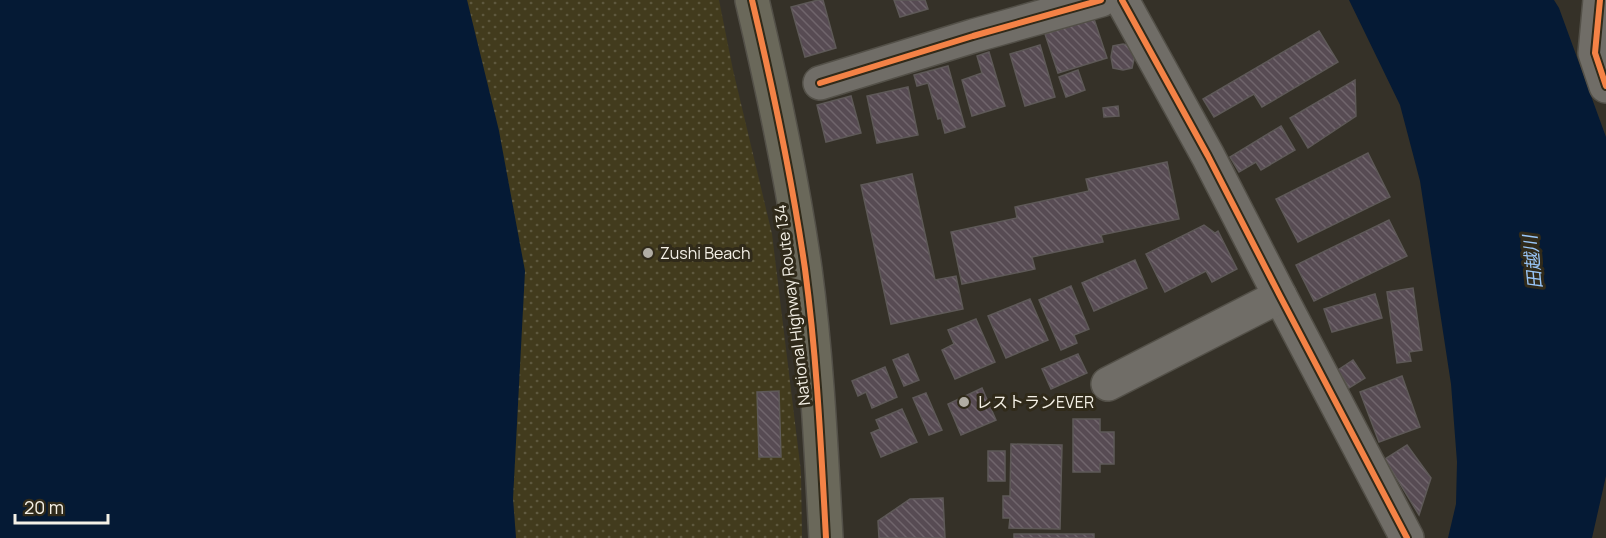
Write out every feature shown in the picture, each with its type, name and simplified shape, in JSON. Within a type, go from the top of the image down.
[{"type":"highway","name":"National Highway Route 134","points":[[752,0],[781,128],[805,270],[818,391],[826,538]]},
{"type":"street","points":[[820,83],[1101,0]]},
{"type":"street","points":[[1122,0],[1208,156],[1407,538]]},
{"type":"street","points":[[1600,0],[1594,53],[1606,86]]},
{"type":"street","points":[[1108,384],[1280,296]]},
{"type":"sand","name":"Zushi Beach","points":[[467,0],[719,0],[733,70],[772,234],[801,472],[802,538],[516,538],[499,131]]},
{"type":"water","points":[[0,0],[467,0],[499,131],[525,271],[513,499],[516,538],[0,538]]},
{"type":"water","name":"田越川","points":[[1349,0],[1554,0],[1559,8],[1606,137],[1606,476],[1592,538],[1448,538],[1456,504],[1457,462],[1451,384],[1420,181],[1400,105]]},
{"type":"building","points":[[823,0],[836,48],[805,57],[791,7]]},
{"type":"building","points":[[894,0],[925,0],[928,9],[900,17]]},
{"type":"building","points":[[1094,19],[1107,58],[1058,73],[1045,34]]},
{"type":"building","points":[[1319,31],[1338,62],[1262,107],[1254,94],[1214,117],[1203,99]]},
{"type":"building","points":[[1123,44],[1132,46],[1134,59],[1132,68],[1123,70],[1113,68],[1111,57],[1113,46]]},
{"type":"building","points":[[1040,45],[1055,97],[1025,106],[1010,54]]},
{"type":"building","points":[[989,52],[1005,106],[972,116],[962,80],[982,73],[977,56]]},
{"type":"building","points":[[948,66],[965,127],[945,133],[941,118],[938,119],[928,83],[917,86],[914,75]]},
{"type":"building","points":[[1078,70],[1085,90],[1066,97],[1059,77]]},
{"type":"building","points":[[1355,80],[1356,116],[1308,148],[1290,118]]},
{"type":"building","points":[[908,87],[918,135],[877,143],[867,96]]},
{"type":"building","points":[[851,96],[861,133],[826,142],[817,105]]},
{"type":"building","points":[[1118,106],[1119,116],[1104,117],[1103,108]]},
{"type":"building","points":[[1281,126],[1295,150],[1261,170],[1256,162],[1239,172],[1230,157]]},
{"type":"building","points":[[1368,153],[1390,197],[1298,242],[1276,199]]},
{"type":"building","points":[[1167,162],[1179,219],[1101,235],[1103,242],[1032,257],[1035,269],[962,284],[951,232],[1017,218],[1015,207],[1089,191],[1086,179]]},
{"type":"building","points":[[912,174],[935,280],[956,276],[963,309],[891,324],[861,185]]},
{"type":"building","points":[[1389,220],[1407,256],[1314,301],[1296,265]]},
{"type":"building","points":[[1204,225],[1215,233],[1218,231],[1237,269],[1212,282],[1206,271],[1165,292],[1146,254]]},
{"type":"building","points":[[1135,260],[1147,288],[1094,311],[1082,283]]},
{"type":"building","points":[[1071,286],[1089,329],[1074,335],[1077,343],[1061,350],[1039,300]]},
{"type":"building","points":[[1413,288],[1422,350],[1409,352],[1411,361],[1397,363],[1387,292]]},
{"type":"building","points":[[1375,294],[1382,318],[1332,332],[1324,309]]},
{"type":"building","points":[[1030,299],[1048,340],[1006,358],[988,316]]},
{"type":"building","points":[[976,319],[995,362],[955,379],[942,350],[954,344],[948,330]]},
{"type":"building","points":[[908,354],[919,380],[904,386],[893,360]]},
{"type":"building","points":[[1078,354],[1087,373],[1051,389],[1042,369]]},
{"type":"building","points":[[1353,360],[1365,378],[1349,388],[1338,370]]},
{"type":"building","points":[[885,367],[897,397],[872,408],[866,392],[858,396],[852,381]]},
{"type":"building","points":[[1402,376],[1420,427],[1379,442],[1360,392]]},
{"type":"building","points":[[982,388],[996,420],[961,435],[948,404]]},
{"type":"building","points":[[779,391],[781,457],[759,457],[757,392]]},
{"type":"building","points":[[926,393],[942,430],[929,435],[913,398]]},
{"type":"building","points":[[902,409],[917,442],[881,457],[871,433],[880,429],[876,420]]},
{"type":"building","points":[[1073,419],[1100,419],[1100,432],[1114,432],[1114,464],[1100,464],[1100,472],[1073,472]]},
{"type":"building","points":[[1011,444],[1062,445],[1060,529],[1009,528],[1010,518],[1003,518],[1003,496],[1010,496]]},
{"type":"building","points":[[1407,445],[1431,478],[1419,515],[1385,459]]},
{"type":"building","points":[[988,451],[1005,451],[1005,481],[988,481]]},
{"type":"building","points":[[943,498],[945,538],[879,538],[878,521],[910,499]]},
{"type":"building","points":[[1014,534],[1094,534],[1094,538],[1014,538]]},
{"type":"cycle path","points":[[752,0],[782,134],[805,269],[816,369],[826,538]]},
{"type":"cycle path","points":[[820,83],[1101,0]]},
{"type":"cycle path","points":[[1122,0],[1208,156],[1407,538]]},
{"type":"cycle path","points":[[1600,0],[1595,53],[1606,86]]},
{"type":"place","name":"Zushi Beach","points":[[648,253]]},
{"type":"place","name":"レストランEVER","points":[[964,402]]}]
